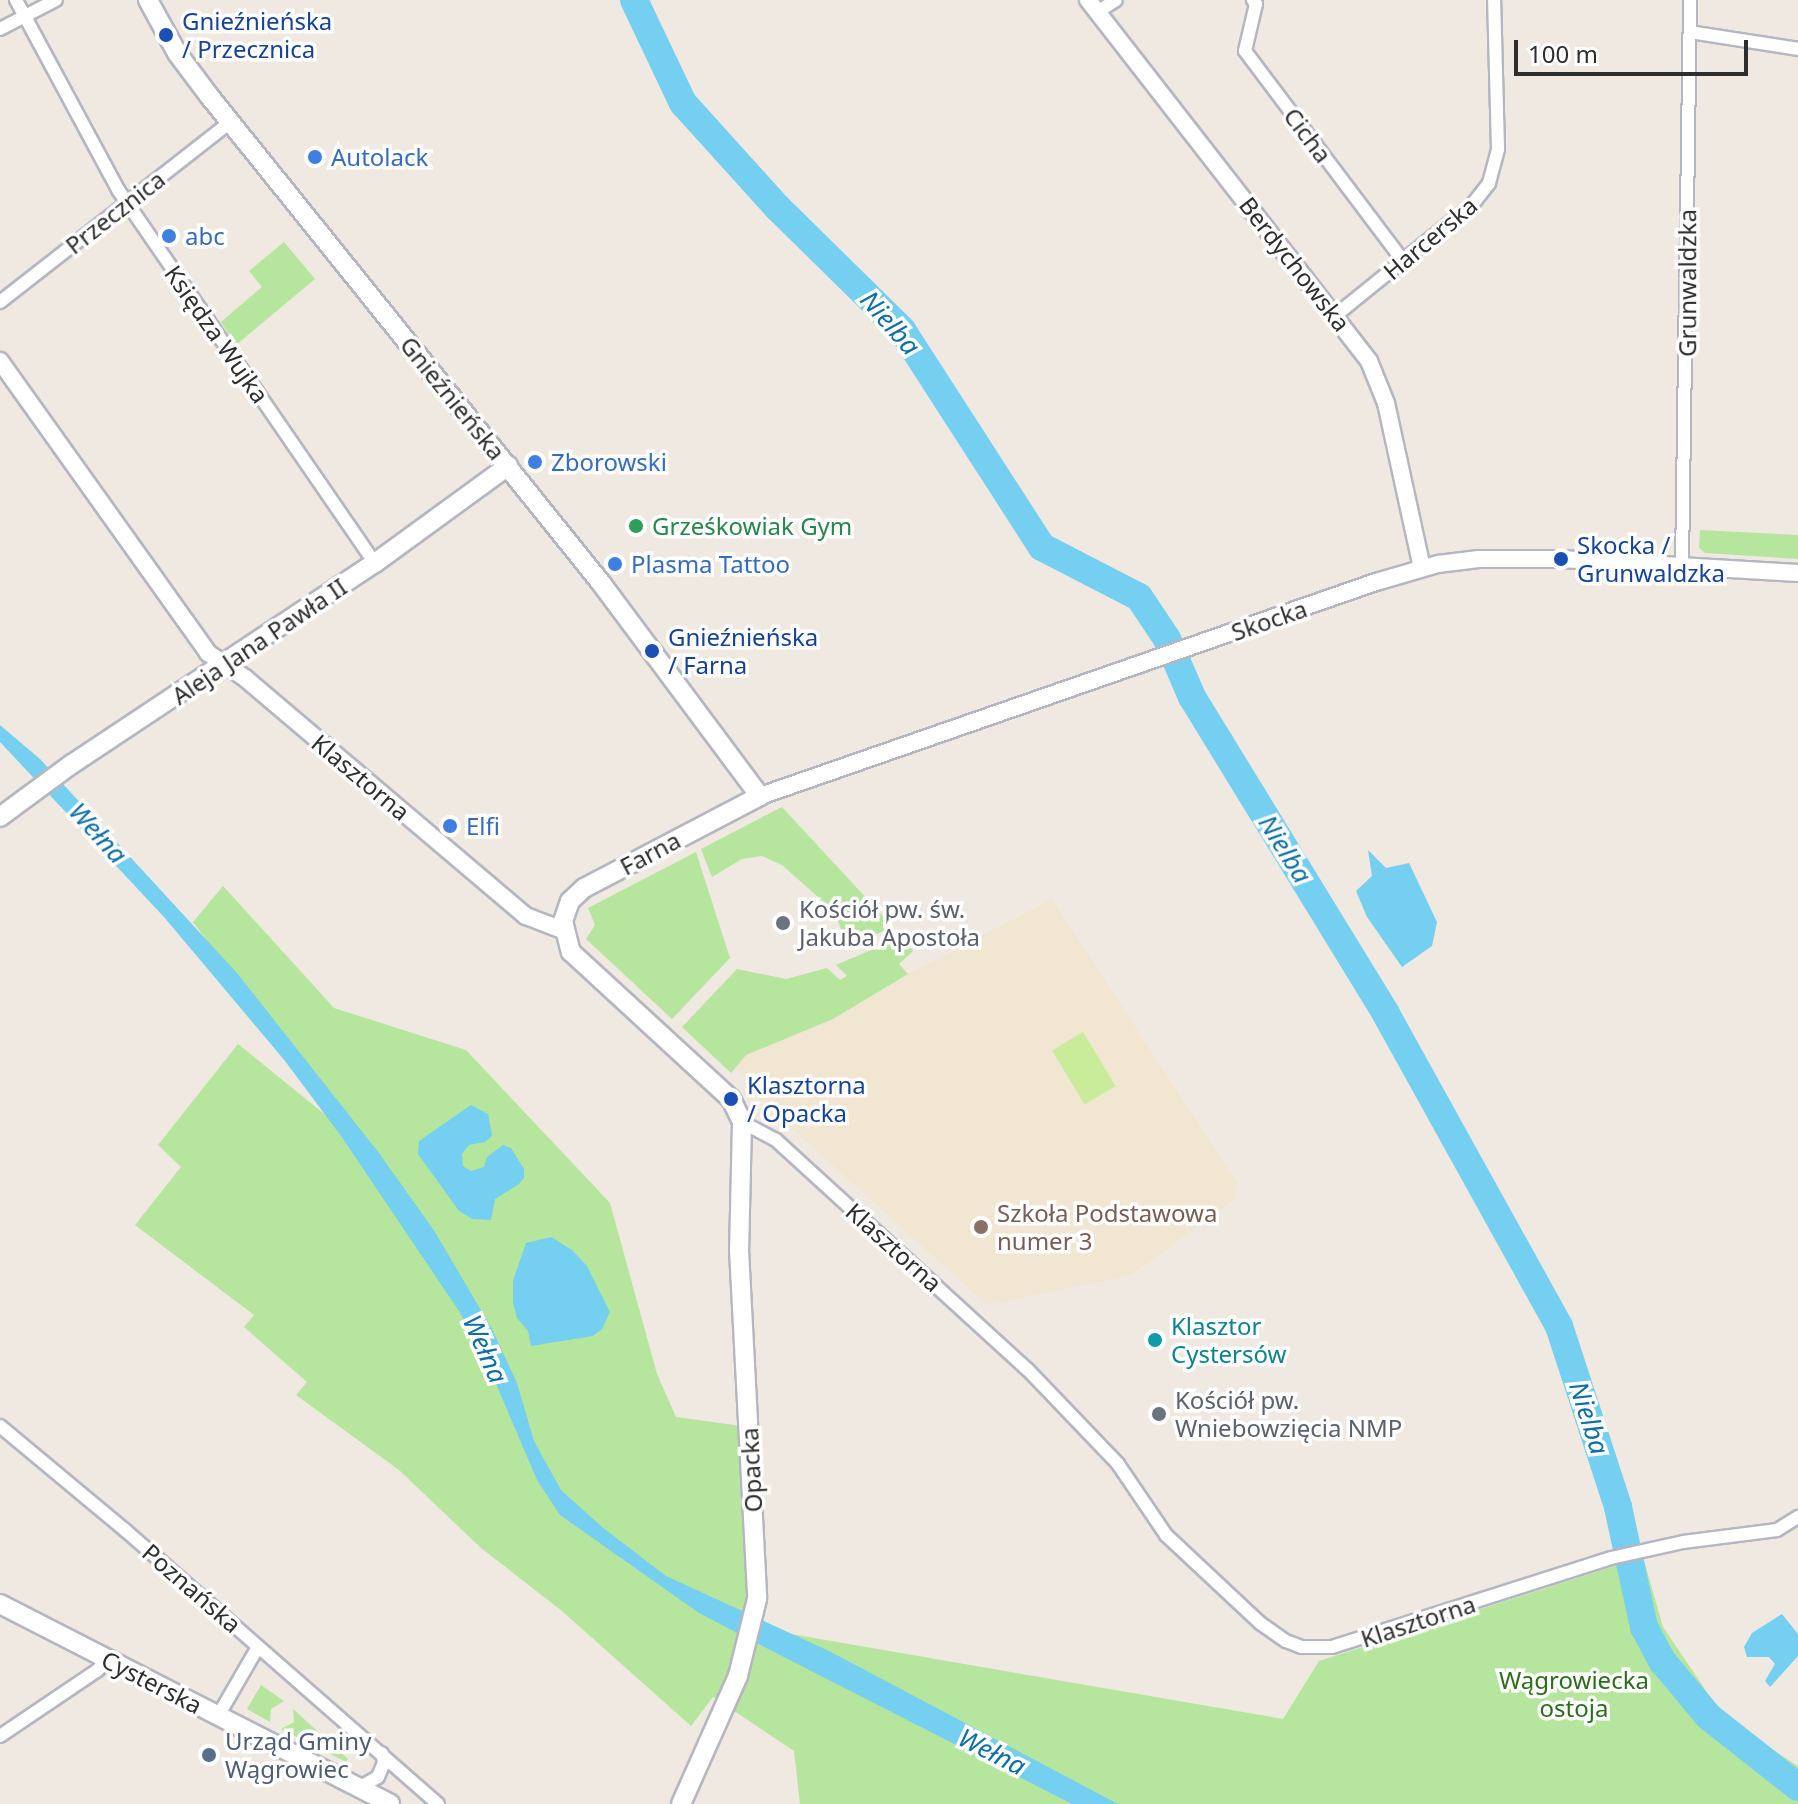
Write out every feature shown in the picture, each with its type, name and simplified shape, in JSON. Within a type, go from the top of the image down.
[{"type":"main road","name":"Gnieźnieńska","points":[[148,0],[177,53],[230,122],[626,616],[760,796]]},
{"type":"main road","name":"Aleja Jana Pawła II","points":[[2,814],[72,764],[375,563],[508,466]]},
{"type":"main road","name":"Farna","points":[[563,930],[567,907],[584,888],[760,796]]},
{"type":"main road","name":"Klasztorna","points":[[563,930],[571,952],[731,1099],[742,1122]]},
{"type":"main road","name":"Opacka","points":[[681,1804],[738,1676],[757,1599],[739,1250],[742,1122]]},
{"type":"main road","name":"Cysterska","points":[[0,1604],[390,1804]]},
{"type":"street","name":"Księdza Wujka","points":[[16,0],[127,203],[375,563]]},
{"type":"street","points":[[0,29],[56,0]]},
{"type":"street","points":[[1093,6],[1116,0]]},
{"type":"street","name":"Cicha","points":[[1253,0],[1256,4],[1245,51],[1403,261]]},
{"type":"street","name":"Harcerska","points":[[1336,315],[1482,195],[1495,168],[1498,124],[1494,0]]},
{"type":"street","name":"Grunwaldzka","points":[[1682,566],[1690,0]]},
{"type":"street","name":"Berdychowska","points":[[1093,6],[1369,361],[1379,381],[1422,568]]},
{"type":"street","points":[[1690,32],[1798,49]]},
{"type":"street","name":"Przecznica","points":[[0,302],[230,122]]},
{"type":"street","name":"Klasztorna","points":[[0,361],[208,653],[526,916],[563,930]]},
{"type":"street","name":"Skocka","points":[[760,796],[1422,568],[1503,558],[1798,573]]},
{"type":"street","name":"Klasztorna","points":[[742,1122],[776,1140],[1028,1370],[1118,1464],[1166,1535],[1260,1623],[1286,1641],[1323,1648],[1368,1639],[1611,1558],[1644,1549],[1777,1530],[1798,1517]]},
{"type":"street","name":"Poznańska","points":[[0,1426],[438,1804]]},
{"type":"street","points":[[218,1716],[258,1647]]},
{"type":"street","points":[[0,1736],[98,1670],[106,1659]]},
{"type":"street","points":[[355,1785],[364,1785],[378,1777],[384,1762],[382,1753]]},
{"type":"shaded area","points":[[1052,899],[1237,1183],[1233,1201],[1131,1275],[987,1305],[745,1086],[749,1081],[735,1068],[746,1055],[833,1019],[908,974]]},
{"type":"green space","points":[[284,242],[315,279],[236,345],[221,322],[262,287],[249,271]]},
{"type":"green space","points":[[1700,530],[1798,535],[1798,559],[1705,553],[1699,548]]},
{"type":"green space","points":[[782,807],[893,927],[851,945],[844,938],[835,912],[782,865],[762,856],[742,859],[712,877],[701,849]]},
{"type":"green space","points":[[696,852],[730,958],[672,1019],[586,939],[595,925],[588,908]]},
{"type":"green space","name":"Wągrowiecka ostoja","points":[[223,886],[334,1008],[466,1050],[610,1203],[657,1374],[676,1417],[749,1427],[757,1599],[744,1626],[1283,1719],[1319,1661],[1643,1557],[1663,1627],[1725,1719],[1798,1766],[1798,1804],[800,1804],[794,1751],[713,1697],[691,1726],[562,1611],[481,1548],[399,1470],[296,1395],[307,1382],[244,1327],[254,1315],[135,1225],[181,1167],[158,1145],[238,1044],[354,1138],[193,922]]},
{"type":"green space","points":[[902,937],[913,951],[899,964],[908,974],[833,1019],[746,1055],[731,1073],[682,1027],[737,969],[786,979],[827,968],[840,980],[847,976],[836,965]]},
{"type":"green space","points":[[1083,1032],[1115,1086],[1085,1105],[1052,1051]]},
{"type":"green space","points":[[261,1685],[284,1701],[271,1709],[270,1722],[247,1709]]},
{"type":"green space","points":[[293,1709],[348,1759],[346,1762],[281,1729],[294,1722]]},
{"type":"water","name":"Wełna","points":[[0,725],[40,759],[237,973],[379,1153],[435,1232],[492,1329],[517,1383],[534,1441],[561,1490],[602,1527],[666,1576],[829,1651],[1118,1804],[1072,1804],[776,1653],[699,1613],[560,1515],[537,1480],[491,1372],[459,1311],[341,1136],[285,1061],[164,917],[0,742]]},
{"type":"water","points":[[1368,850],[1386,868],[1409,863],[1437,922],[1432,946],[1402,967],[1367,917],[1356,891],[1372,876]]},
{"type":"water","points":[[471,1105],[488,1114],[492,1136],[485,1142],[469,1145],[462,1154],[463,1166],[471,1171],[484,1167],[487,1157],[503,1145],[511,1148],[524,1169],[524,1178],[519,1184],[495,1199],[491,1220],[472,1219],[459,1211],[418,1154],[419,1141]]},
{"type":"water","points":[[551,1237],[572,1250],[587,1266],[610,1312],[602,1329],[593,1336],[531,1346],[528,1331],[517,1318],[513,1281],[526,1243]]},
{"type":"water","points":[[1782,1614],[1798,1634],[1798,1656],[1770,1687],[1765,1681],[1775,1664],[1769,1657],[1747,1657],[1744,1647],[1752,1633]]},
{"type":"waterway","name":"Nielba","points":[[634,0],[683,103],[777,207],[902,330],[1042,547],[1139,597],[1167,639],[1192,697],[1386,1014],[1559,1326],[1618,1507],[1644,1627],[1663,1662],[1709,1717],[1798,1787]]},
{"type":"place","name":"Gnieźnieńska / Przecznica","points":[[166,35]]},
{"type":"place","name":"Autolack","points":[[315,157]]},
{"type":"place","name":"abc","points":[[169,236]]},
{"type":"place","name":"Zborowski","points":[[535,462]]},
{"type":"place","name":"Grześkowiak Gym","points":[[636,526]]},
{"type":"place","name":"Skocka / Grunwaldzka","points":[[1561,559]]},
{"type":"place","name":"Plasma Tattoo","points":[[615,564]]},
{"type":"place","name":"Gnieźnieńska / Farna","points":[[652,651]]},
{"type":"place","name":"Elfi","points":[[450,826]]},
{"type":"place","name":"Kościół pw. św. Jakuba Apostoła","points":[[783,923]]},
{"type":"place","name":"Klasztorna / Opacka","points":[[731,1099]]},
{"type":"place","name":"Szkoła Podstawowa numer 3","points":[[981,1227]]},
{"type":"place","name":"Klasztor Cystersów","points":[[1155,1340]]},
{"type":"place","name":"Kościół pw. Wniebowzięcia NMP","points":[[1159,1414]]},
{"type":"place","name":"Urząd Gminy Wągrowiec","points":[[209,1755]]}]
